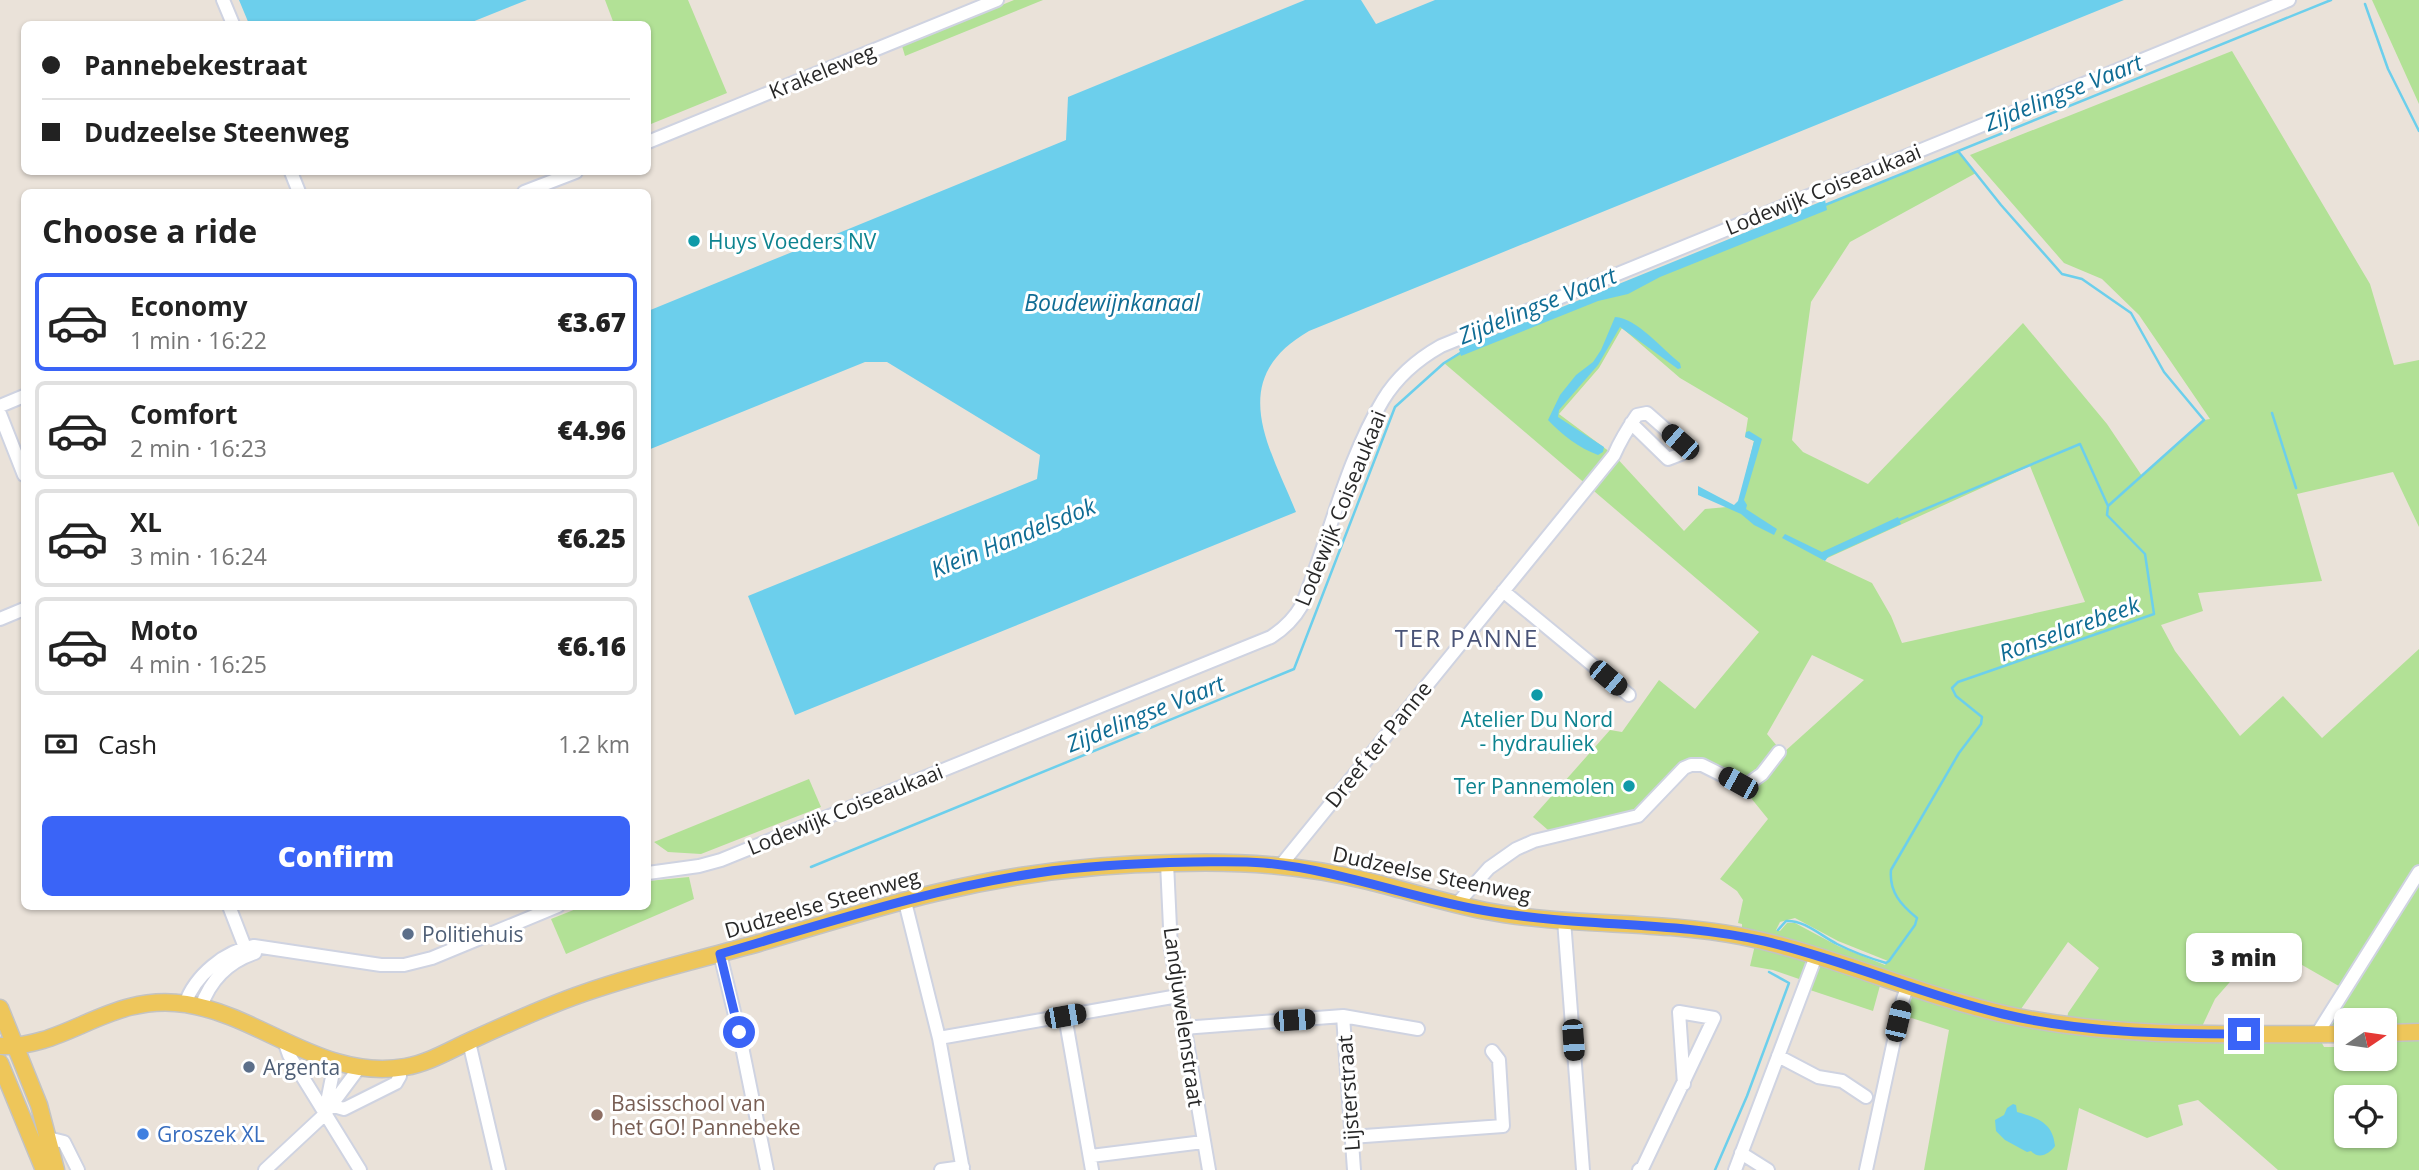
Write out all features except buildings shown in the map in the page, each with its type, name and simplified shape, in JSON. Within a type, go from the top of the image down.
[{"type":"main road","name":"Dudzeelse Steenweg","points":[[8,1047],[30,1045],[127,1006],[156,1001],[193,1005],[335,1062],[359,1068],[400,1068],[436,1058],[591,991],[935,893],[1038,873],[1101,866],[1167,863],[1280,865],[1369,881],[1492,912],[1713,931],[1768,942],[2001,1014],[2066,1026],[2118,1032],[2185,1034],[2334,1034]]},
{"type":"main road","points":[[0,1008],[8,1047],[39,1105],[56,1170]]},
{"type":"main road","points":[[2398,1033],[2419,1032]]},
{"type":"main road","points":[[0,1063],[44,1170]]},
{"type":"street","points":[[223,0],[232,21]]},
{"type":"street","name":"Krakeleweg","points":[[651,141],[997,0]]},
{"type":"street","name":"Lodewijk Coiseaukaai","points":[[651,873],[699,866],[720,860],[1259,642],[1284,628],[1294,619],[1302,605],[1350,474],[1383,401],[1423,356],[1441,346],[2289,0]]},
{"type":"street","points":[[532,189],[568,175]]},
{"type":"street","points":[[0,406],[21,397]]},
{"type":"street","points":[[0,414],[21,467]]},
{"type":"street","name":"Dreef ter Panne","points":[[1280,865],[1614,455],[1632,423]]},
{"type":"street","points":[[1503,592],[1629,695]]},
{"type":"street","points":[[0,619],[21,610]]},
{"type":"street","points":[[1457,905],[1489,868],[1516,849],[1534,841],[1638,816],[1684,768],[1702,765],[1738,783],[1748,784],[1762,774],[1779,752]]},
{"type":"street","name":"Landjuwelenstraat","points":[[1167,863],[1171,948],[1209,1170]]},
{"type":"street","points":[[2316,1034],[2419,872]]},
{"type":"street","points":[[905,902],[939,1038],[963,1169],[941,1170]]},
{"type":"street","points":[[231,910],[247,952]]},
{"type":"street","points":[[193,1005],[190,989],[200,978],[225,957],[247,952],[254,946],[382,965],[404,965],[432,958],[548,910]]},
{"type":"street","points":[[1564,920],[1583,1170]]},
{"type":"street","points":[[720,954],[767,1170]]},
{"type":"street","points":[[1735,1170],[1816,956]]},
{"type":"street","points":[[1866,1170],[1908,985]]},
{"type":"street","points":[[939,1038],[1178,996]]},
{"type":"street","points":[[1639,1170],[1643,1167],[1684,1084],[1714,1018],[1679,1012],[1684,1084]]},
{"type":"street","points":[[1065,1016],[1092,1170]]},
{"type":"street","points":[[1183,1028],[1343,1016],[1418,1029]]},
{"type":"street","name":"Lijsterstraat","points":[[1343,1016],[1354,1170]]},
{"type":"street","points":[[285,1041],[289,1055],[327,1110],[360,1170]]},
{"type":"street","points":[[469,1042],[499,1170]]},
{"type":"street","points":[[1351,1137],[1503,1126],[1499,1060],[1492,1051]]},
{"type":"street","points":[[1778,1056],[1818,1077],[1842,1081],[1866,1097]]},
{"type":"street","points":[[327,1110],[335,1062]]},
{"type":"street","points":[[274,1167],[327,1110],[359,1068]]},
{"type":"street","points":[[327,1110],[344,1109],[396,1083],[400,1068]]},
{"type":"street","points":[[48,1138],[64,1142],[78,1170]]},
{"type":"street","points":[[1090,1156],[1203,1142]]},
{"type":"street","points":[[1741,1153],[1768,1170]]},
{"type":"green space","points":[[605,0],[688,0],[727,93],[651,124],[651,21],[613,21]]},
{"type":"green space","points":[[1014,0],[1043,0],[905,56],[902,46]]},
{"type":"green space","points":[[2372,0],[2419,0],[2419,104]]},
{"type":"green space","points":[[2232,51],[2370,284],[2394,365],[2419,360],[2419,527],[2393,472],[2297,494],[2322,581],[2198,593],[2203,611],[2161,625],[2175,651],[2240,736],[2283,696],[2322,738],[2419,649],[2419,1032],[2398,1033],[2398,1008],[2334,1008],[2334,1034],[2317,1034],[2324,1047],[2334,1047],[2334,1071],[2398,1071],[2398,1038],[2419,1038],[2419,1170],[2278,1170],[2198,1100],[2178,1105],[2183,1125],[2147,1138],[2079,1108],[2067,1170],[1924,1170],[1949,1030],[1899,1014],[1908,985],[1882,977],[1884,969],[1788,939],[1742,928],[1742,924],[1738,923],[1743,900],[1737,891],[1720,879],[1768,819],[1751,798],[1756,781],[1748,784],[1691,765],[1645,810],[1555,836],[1533,817],[1610,730],[1622,732],[1659,680],[1695,709],[1759,632],[1444,363],[1458,353],[1958,151],[1976,173],[1850,242],[1811,302],[1792,440],[1803,452],[1868,484],[2023,323],[2107,424],[2142,476],[2204,420],[2210,419],[2139,315],[2102,279],[2064,263],[1970,155]],"holes":[[[1622,328],[1680,378],[1748,418],[1745,437],[1754,441],[1738,506],[1705,509],[1684,531],[1614,455],[1559,414],[1599,368]],[[2030,466],[2085,602],[1902,643],[1891,616],[1872,583],[1823,560]],[[1812,655],[1864,680],[1783,753],[1767,734]],[[1795,918],[1838,941],[1888,961],[1885,965],[1838,946],[1795,923],[1787,923],[1780,931],[1776,930],[1780,922]],[[2068,942],[2099,968],[2068,1013],[2066,1026],[2016,1016]],[[2264,943],[2344,989],[2317,1033],[2199,1033],[2215,999]]]},
{"type":"green space","points":[[809,779],[821,807],[701,854],[668,852],[654,842]]},
{"type":"green space","points":[[689,877],[694,899],[566,954],[551,919],[574,910],[651,910],[651,881]]},
{"type":"green space","points":[[1755,945],[1802,957],[1807,964],[1802,980],[1773,970],[1750,966]]},
{"type":"green space","points":[[1825,964],[1881,982],[1873,1011],[1807,989],[1816,967]]},
{"type":"water","points":[[239,0],[527,0],[474,21],[248,21]]},
{"type":"water","name":"Boudewijnkanaal","points":[[1305,0],[1361,0],[1376,24],[1435,0],[2124,0],[1309,331],[1283,350],[1268,370],[1261,391],[1261,414],[1266,438],[1296,512],[795,715],[748,596],[1037,479],[1040,455],[887,362],[865,362],[651,449],[651,310],[1066,140],[1068,97]]},
{"type":"water","points":[[1825,200],[1827,210],[1660,277],[1628,294],[1598,301],[1461,356],[1459,349]]},
{"type":"water","points":[[1615,317],[1641,329],[1680,363],[1681,368],[1678,369],[1620,327],[1598,365],[1559,410],[1558,417],[1604,447],[1603,452],[1598,455],[1571,440],[1548,420],[1560,395],[1576,375],[1593,362],[1601,350]]},
{"type":"water","points":[[1749,431],[1762,439],[1744,500],[1746,509],[1777,529],[1774,535],[1754,525],[1741,514],[1698,495],[1698,486],[1734,505],[1738,501],[1754,441],[1745,437]]},
{"type":"water","points":[[1898,517],[1901,524],[1828,557],[1825,561],[1782,538],[1785,534],[1822,552]]},
{"type":"water","points":[[2016,1105],[2017,1112],[2038,1119],[2048,1127],[2055,1146],[2050,1151],[2044,1155],[2027,1152],[2005,1140],[1996,1131],[1995,1120],[2004,1115],[2007,1108]]},
{"type":"waterway","name":"Zijdelingse Vaart","points":[[1825,205],[2331,0]]},
{"type":"waterway","points":[[2365,4],[2388,69],[2419,131]]},
{"type":"waterway","name":"Ronselarebeek","points":[[1778,930],[1786,921],[1793,921],[1855,952],[1886,963],[1889,961],[1915,925],[1917,918],[1897,897],[1892,885],[1891,870],[1959,753],[1981,724],[1982,717],[1956,696],[1952,688],[1958,682],[2154,614],[2145,554],[2107,515],[2108,506],[2204,420],[2164,372],[2131,313],[2082,279],[2062,274],[1958,151]]},
{"type":"waterway","name":"Zijdelingse Vaart","points":[[811,867],[1294,669],[1395,407],[1444,363],[1462,352]]},
{"type":"waterway","points":[[2272,413],[2296,488]]},
{"type":"waterway","points":[[1899,520],[2080,444],[2108,506]]},
{"type":"waterway","name":"Ronselarebeek","points":[[1715,1170],[1747,1096],[1789,983],[1769,972]]},
{"type":"place","name":"Huys Voeders NV","points":[[694,241]]},
{"type":"place","name":"Atelier Du Nord - hydrauliek","points":[[1537,695]]},
{"type":"place","name":"Ter Pannemolen","points":[[1629,786]]},
{"type":"place","name":"Politiehuis","points":[[408,934]]},
{"type":"place","name":"Argenta","points":[[249,1067]]},
{"type":"place","name":"Basisschool van het GO! Pannebeke","points":[[597,1115]]},
{"type":"place","name":"Groszek XL","points":[[143,1134]]},
{"type":"district","name":"TER PANNE","points":[[1467,637]]},
{"type":"route","points":[[739,1032],[720,954],[935,893],[1038,873],[1101,866],[1223,862],[1260,863],[1316,870],[1492,912],[1713,931],[1800,951],[2001,1014],[2066,1026],[2118,1032],[2244,1034]]},
{"type":"water label","name":"Klein Handelsdok","points":[[1013,537]]}]
